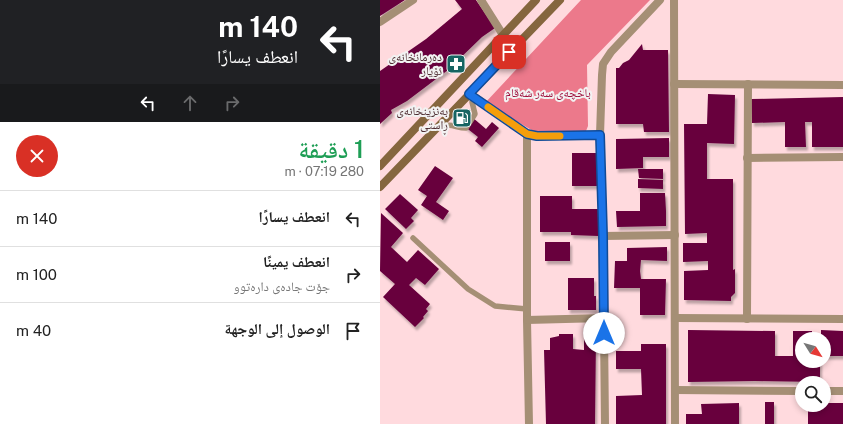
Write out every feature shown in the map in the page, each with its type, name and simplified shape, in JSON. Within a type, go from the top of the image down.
[{"type":"main road","points":[[380,166],[476,62],[536,0]]},
{"type":"main road","points":[[380,187],[432,132],[471,95],[560,0]]},
{"type":"street","points":[[380,22],[413,0]]},
{"type":"street","points":[[481,0],[503,35]]},
{"type":"street","points":[[605,424],[603,236],[600,135],[602,75],[604,64],[611,52],[660,0]]},
{"type":"street","points":[[674,0],[676,424]]},
{"type":"street","points":[[674,84],[843,85]]},
{"type":"street","points":[[747,319],[748,84]]},
{"type":"street","points":[[471,95],[527,134],[537,136],[600,135]]},
{"type":"street","points":[[527,134],[527,320],[529,424]]},
{"type":"street","points":[[748,158],[843,157]]},
{"type":"street","points":[[603,236],[675,235]]},
{"type":"street","points":[[527,320],[604,318]]},
{"type":"street","points":[[675,318],[843,319]]},
{"type":"street","points":[[675,390],[795,391]]},
{"type":"street","points":[[831,391],[843,392]]},
{"type":"lane","points":[[432,132],[450,124],[466,128],[475,114],[471,95]]},
{"type":"lane","points":[[413,238],[468,289],[495,306],[527,309]]},
{"type":"green space","name":"باخچەی سەر شەقام","points":[[581,0],[650,0],[587,65],[588,126],[586,131],[535,132],[485,103]]},
{"type":"building","points":[[380,0],[405,0],[380,16]]},
{"type":"building","points":[[455,0],[476,0],[495,28],[482,37],[448,70],[407,101],[391,110],[392,113],[380,124],[380,71],[426,39],[462,9]]},
{"type":"building","points":[[642,44],[643,50],[668,50],[669,132],[644,132],[643,124],[616,124],[616,68],[619,68],[623,63],[629,60]]},
{"type":"building","points":[[708,94],[735,95],[734,144],[707,143],[707,179],[733,179],[733,270],[735,269],[735,293],[731,297],[731,301],[684,300],[684,271],[708,270],[708,261],[683,262],[683,243],[707,243],[707,233],[685,234],[684,124],[707,124]]},
{"type":"building","points":[[843,97],[843,147],[812,147],[812,122],[805,122],[806,147],[785,147],[785,122],[752,123],[751,99]]},
{"type":"building","points":[[472,117],[486,129],[492,122],[499,128],[482,147],[475,141],[478,137],[464,126]]},
{"type":"building","points":[[669,138],[669,157],[643,157],[643,168],[616,169],[616,139]]},
{"type":"building","points":[[572,153],[598,153],[597,186],[572,186]]},
{"type":"building","points":[[435,166],[453,178],[436,202],[449,211],[443,220],[421,205],[427,196],[418,190]]},
{"type":"building","points":[[638,169],[663,169],[663,179],[639,178]]},
{"type":"building","points":[[638,179],[663,180],[663,189],[638,188]]},
{"type":"building","points":[[640,193],[665,193],[666,226],[617,227],[616,211],[640,211]]},
{"type":"building","points":[[400,194],[418,210],[411,218],[414,221],[406,229],[385,209]]},
{"type":"building","points":[[540,196],[572,196],[572,209],[598,209],[598,236],[571,235],[571,232],[540,232]]},
{"type":"building","points":[[381,213],[403,233],[391,247],[407,262],[418,250],[439,269],[425,285],[416,278],[409,285],[430,304],[426,309],[428,311],[423,317],[424,318],[415,327],[383,297],[395,284],[380,271]]},
{"type":"building","points":[[545,242],[570,242],[570,261],[545,261]]},
{"type":"building","points":[[667,247],[667,261],[641,260],[640,271],[641,279],[666,279],[665,315],[640,315],[640,288],[614,288],[615,261],[627,261],[627,248]]},
{"type":"building","points":[[568,278],[594,278],[596,310],[568,310]]},
{"type":"building","points":[[688,330],[775,331],[775,356],[793,356],[793,331],[812,331],[795,332],[795,368],[820,368],[820,376],[795,376],[795,382],[688,382]]},
{"type":"building","points":[[821,330],[843,331],[843,356],[831,356],[831,332],[821,332]]},
{"type":"building","points":[[559,334],[573,334],[573,349],[584,350],[584,336],[596,336],[595,424],[546,424],[544,350],[550,350],[550,338],[559,336]]},
{"type":"building","points":[[641,344],[666,344],[666,424],[616,424],[616,396],[642,395],[641,369],[616,369],[616,351],[641,351]]},
{"type":"building","points":[[765,402],[774,402],[774,424],[765,424]]},
{"type":"building","points":[[739,403],[739,424],[686,424],[686,414],[702,414],[701,404]]},
{"type":"building","points":[[831,403],[843,403],[843,424],[808,424],[808,412],[831,412]]},
{"type":"slow traffic","points":[[488,107],[522,132],[532,136],[560,136]]},
{"type":"place","name":"دەرمانخانەی ئۆیار","points":[[456,64]]},
{"type":"place","name":"بەنزینخانەی ڕاستی","points":[[462,118]]},
{"type":"route","points":[[509,52],[469,94],[522,132],[532,136],[600,135],[604,333]]}]
